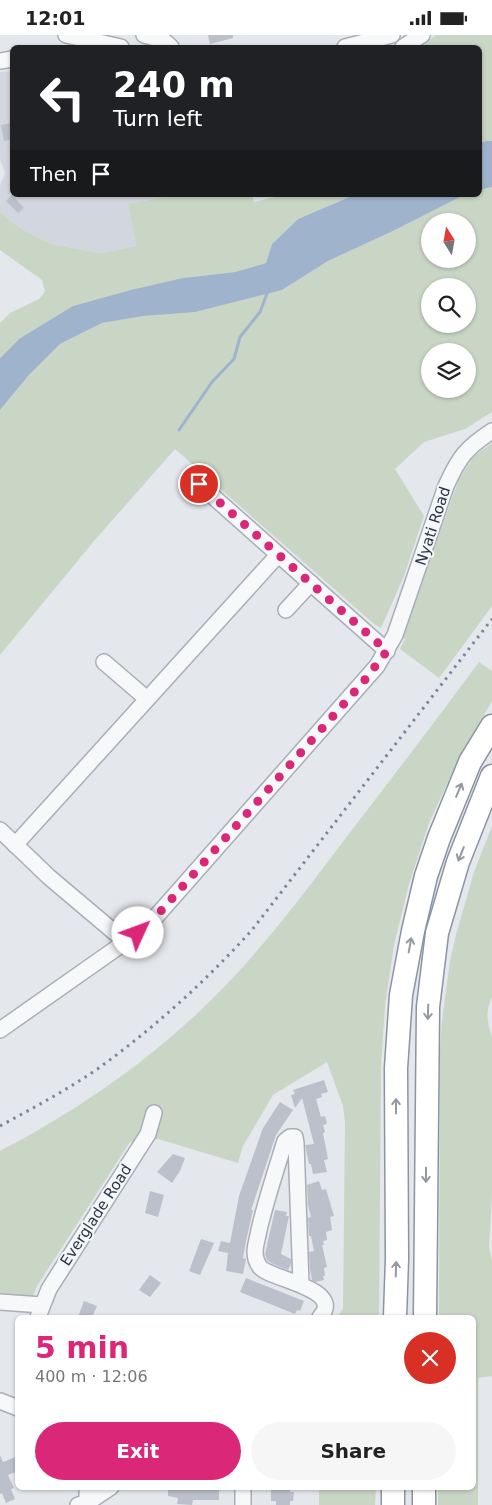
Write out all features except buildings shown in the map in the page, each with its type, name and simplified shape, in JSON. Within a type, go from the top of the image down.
[{"type":"highway","points":[[395,1315],[397,1259],[396,1068],[403,986],[426,876],[470,763],[492,726]]},
{"type":"highway","points":[[425,1315],[428,1007],[438,933],[458,862],[492,776]]},
{"type":"highway","points":[[393,1490],[393,1505]]},
{"type":"highway","points":[[424,1490],[424,1505]]},
{"type":"street","points":[[66,35],[111,45]]},
{"type":"street","points":[[144,35],[163,40],[169,45]]},
{"type":"street","points":[[353,45],[392,35]]},
{"type":"street","points":[[406,45],[422,35]]},
{"type":"street","name":"Nyati Road","points":[[0,1030],[126,942],[153,920],[364,681],[387,651],[395,635],[446,485],[456,465],[464,451],[492,431]]},
{"type":"street","points":[[199,484],[387,651]]},
{"type":"street","points":[[15,845],[278,555]]},
{"type":"street","points":[[286,610],[311,583]]},
{"type":"street","points":[[104,663],[147,699]]},
{"type":"street","points":[[0,831],[49,877],[126,942]]},
{"type":"street","name":"Everglade Road","points":[[40,1311],[49,1289],[148,1134],[154,1113]]},
{"type":"street","points":[[301,1284],[296,1139],[295,1137],[290,1137],[285,1141],[262,1215],[255,1252],[256,1260],[258,1265],[266,1272],[301,1284],[321,1298],[324,1302],[324,1312],[322,1315]]},
{"type":"street","points":[[270,1191],[298,1180]]},
{"type":"street","points":[[0,1302],[40,1311]]},
{"type":"street","points":[[0,1401],[15,1407]]},
{"type":"street","points":[[84,1504],[86,1490]]},
{"type":"street","points":[[84,1504],[106,1490]]},
{"type":"street","points":[[243,1490],[243,1505]]},
{"type":"shaded area","points":[[10,71],[10,197],[164,197],[128,204],[136,246],[101,253],[51,244],[20,228],[0,212],[0,186],[5,173],[0,159],[0,72]]},
{"type":"green space","points":[[436,35],[492,35],[492,141],[482,142],[482,45],[422,45]]},
{"type":"green space","points":[[492,187],[492,412],[465,429],[424,442],[395,469],[424,516],[404,576],[381,628],[374,624],[175,449],[94,541],[0,655],[0,410],[29,375],[60,344],[102,323],[282,290],[328,261],[421,217],[421,268],[476,268],[476,213],[428,213],[460,197],[482,197],[482,190]]},
{"type":"green space","points":[[164,197],[253,197],[254,202],[275,197],[349,197],[298,219],[272,244],[266,263],[235,272],[183,278],[19,339],[0,358],[0,323],[10,313],[39,299],[45,292],[42,280],[0,250],[0,212],[20,228],[51,244],[101,253],[136,246],[128,204]]},
{"type":"green space","points":[[492,443],[492,606],[439,678],[400,649],[405,639],[401,637],[459,479],[473,457]]},
{"type":"green space","points":[[479,662],[492,671],[492,701],[456,764],[429,823],[409,884],[394,945],[385,1006],[381,1066],[379,1315],[338,1315],[343,1309],[345,1122],[343,1106],[327,1062],[273,1095],[243,1146],[238,1163],[158,1139],[130,1142],[37,1286],[33,1296],[0,1293],[0,1151],[55,1120],[134,1067],[183,1027],[206,1005],[243,967],[294,906]]},
{"type":"green space","points":[[492,826],[492,997],[488,1007],[488,1017],[492,1037],[492,1195],[489,1247],[492,1261],[492,1376],[478,1378],[478,1505],[438,1505],[438,1490],[476,1490],[476,1315],[439,1315],[440,1052],[442,1021],[450,961],[474,872]]},
{"type":"green space","points":[[319,1490],[376,1490],[375,1505],[319,1505]]},
{"type":"water","points":[[492,141],[492,187],[482,190],[482,142]]},
{"type":"water","points":[[349,197],[460,197],[428,213],[421,213],[421,217],[328,261],[282,290],[195,312],[143,316],[102,323],[60,344],[29,375],[0,410],[0,358],[19,339],[73,306],[183,278],[235,272],[266,263],[272,244],[298,219]]},
{"type":"waterway","points":[[179,430],[212,382],[234,359],[240,337],[260,312],[268,291]]},
{"type":"railway","points":[[0,1126],[96,1070],[178,1004],[234,949],[252,930],[492,619]]},
{"type":"route","points":[[138,933],[153,920],[364,681],[387,651],[199,484]]}]
